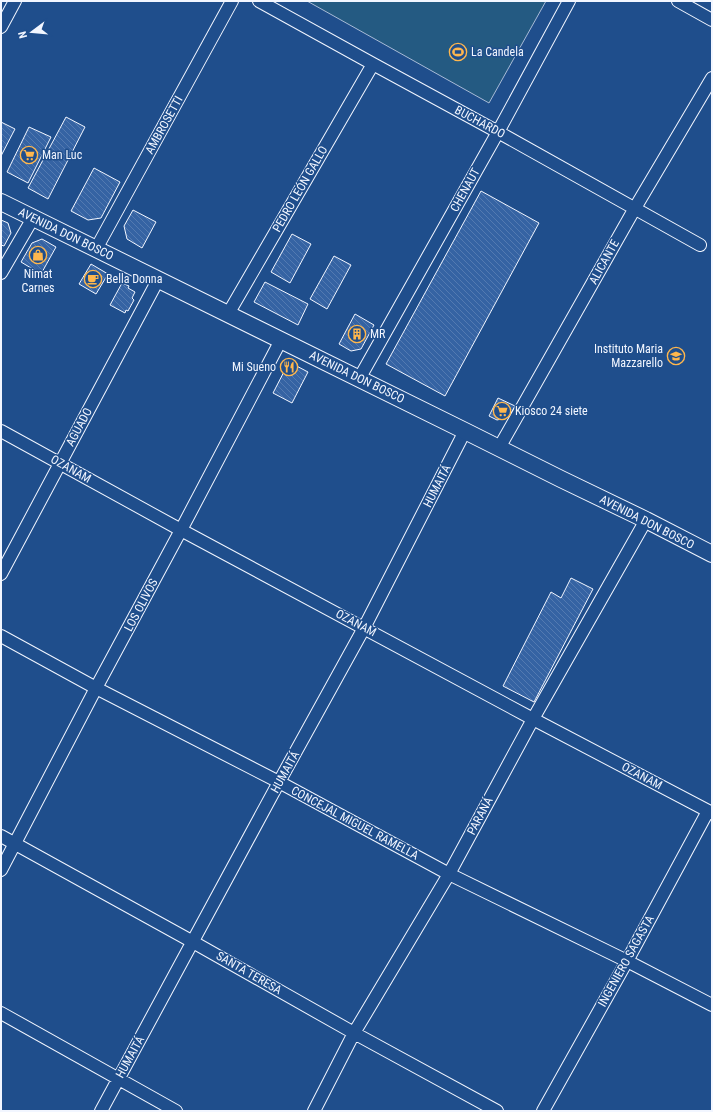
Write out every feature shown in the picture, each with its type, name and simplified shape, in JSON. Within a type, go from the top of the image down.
[{"type":"main road","name":"AVENIDA DON BOSCO","points":[[1,202],[465,430],[712,554]]},
{"type":"street","points":[[1,27],[15,1]]},
{"type":"street","name":"AMBROSETTI","points":[[96,249],[232,1]]},
{"type":"street","name":"BUCHARDO","points":[[259,1],[700,245]]},
{"type":"street","name":"CHENAUT","points":[[359,378],[498,132],[569,1]]},
{"type":"street","points":[[678,1],[712,20]]},
{"type":"street","name":"PEDRO LEÓN GALLO","points":[[228,314],[373,64]]},
{"type":"street","name":"ALICANTE","points":[[499,448],[635,208],[712,78]]},
{"type":"street","points":[[1,273],[32,218]]},
{"type":"street","name":"AGUADO","points":[[1,574],[158,280]]},
{"type":"street","name":"LOS OLIVOS","points":[[1,870],[96,688],[282,340]]},
{"type":"street","name":"HUMAITÁ","points":[[101,1111],[364,628],[465,430]]},
{"type":"street","name":"OZANAM","points":[[1,431],[181,530],[710,812]]},
{"type":"street","name":"PARANÁ","points":[[314,1111],[354,1033],[449,874],[533,718],[646,520]]},
{"type":"street","name":"CONCEJAL MIGUEL RAMELLA","points":[[1,636],[96,688],[279,782],[449,874],[712,1005]]},
{"type":"street","name":"INGENIERO SAGASTA","points":[[542,1111],[710,812]]},
{"type":"street","name":"SANTA TERESA","points":[[1,836],[497,1111]]},
{"type":"street","points":[[1,1013],[176,1111]]},
{"type":"shaded area","name":"La Candela","points":[[307,1],[546,1],[489,103]]},
{"type":"building","points":[[66,117],[85,127],[48,199],[28,188]]},
{"type":"building","points":[[1,122],[15,129],[1,156]]},
{"type":"building","name":"Man Luc","points":[[29,127],[51,137],[28,183],[7,172]]},
{"type":"building","points":[[94,168],[120,182],[101,218],[88,220],[71,211]]},
{"type":"building","points":[[481,191],[539,223],[445,396],[386,364]]},
{"type":"building","points":[[133,210],[156,222],[142,248],[127,239],[124,226]]},
{"type":"building","points":[[1,220],[8,223],[11,233],[4,246],[1,245]]},
{"type":"building","points":[[292,234],[311,244],[290,283],[271,272]]},
{"type":"building","name":"Nimat Carnes","points":[[42,239],[56,247],[41,274],[21,262],[32,243]]},
{"type":"building","points":[[334,256],[351,265],[327,309],[310,299]]},
{"type":"building","name":"Bella Donna","points":[[91,264],[108,274],[96,294],[79,284]]},
{"type":"building","points":[[265,282],[308,304],[298,325],[254,302]]},
{"type":"building","points":[[122,283],[129,286],[128,288],[135,292],[132,298],[134,300],[128,311],[126,310],[125,313],[110,305]]},
{"type":"building","name":"MR","points":[[355,314],[374,325],[361,349],[351,351],[339,344]]},
{"type":"building","points":[[289,362],[308,372],[292,403],[273,393]]},
{"type":"building","name":"Kiosco 24 siete","points":[[498,398],[515,406],[509,417],[497,420],[489,416]]},
{"type":"building","points":[[571,578],[593,589],[534,702],[503,686],[551,592],[561,598]]},
{"type":"place","name":"La Candela","points":[[458,52]]},
{"type":"place","name":"Man Luc","points":[[29,155]]},
{"type":"place","name":"Nimat Carnes","points":[[38,255]]},
{"type":"place","name":"Bella Donna","points":[[93,279]]},
{"type":"place","name":"MR","points":[[357,334]]},
{"type":"place","name":"Instituto Maria Mazzarello","points":[[676,356]]},
{"type":"place","name":"Mi Sueno","points":[[289,367]]},
{"type":"place","name":"Kiosco 24 siete","points":[[502,411]]}]
